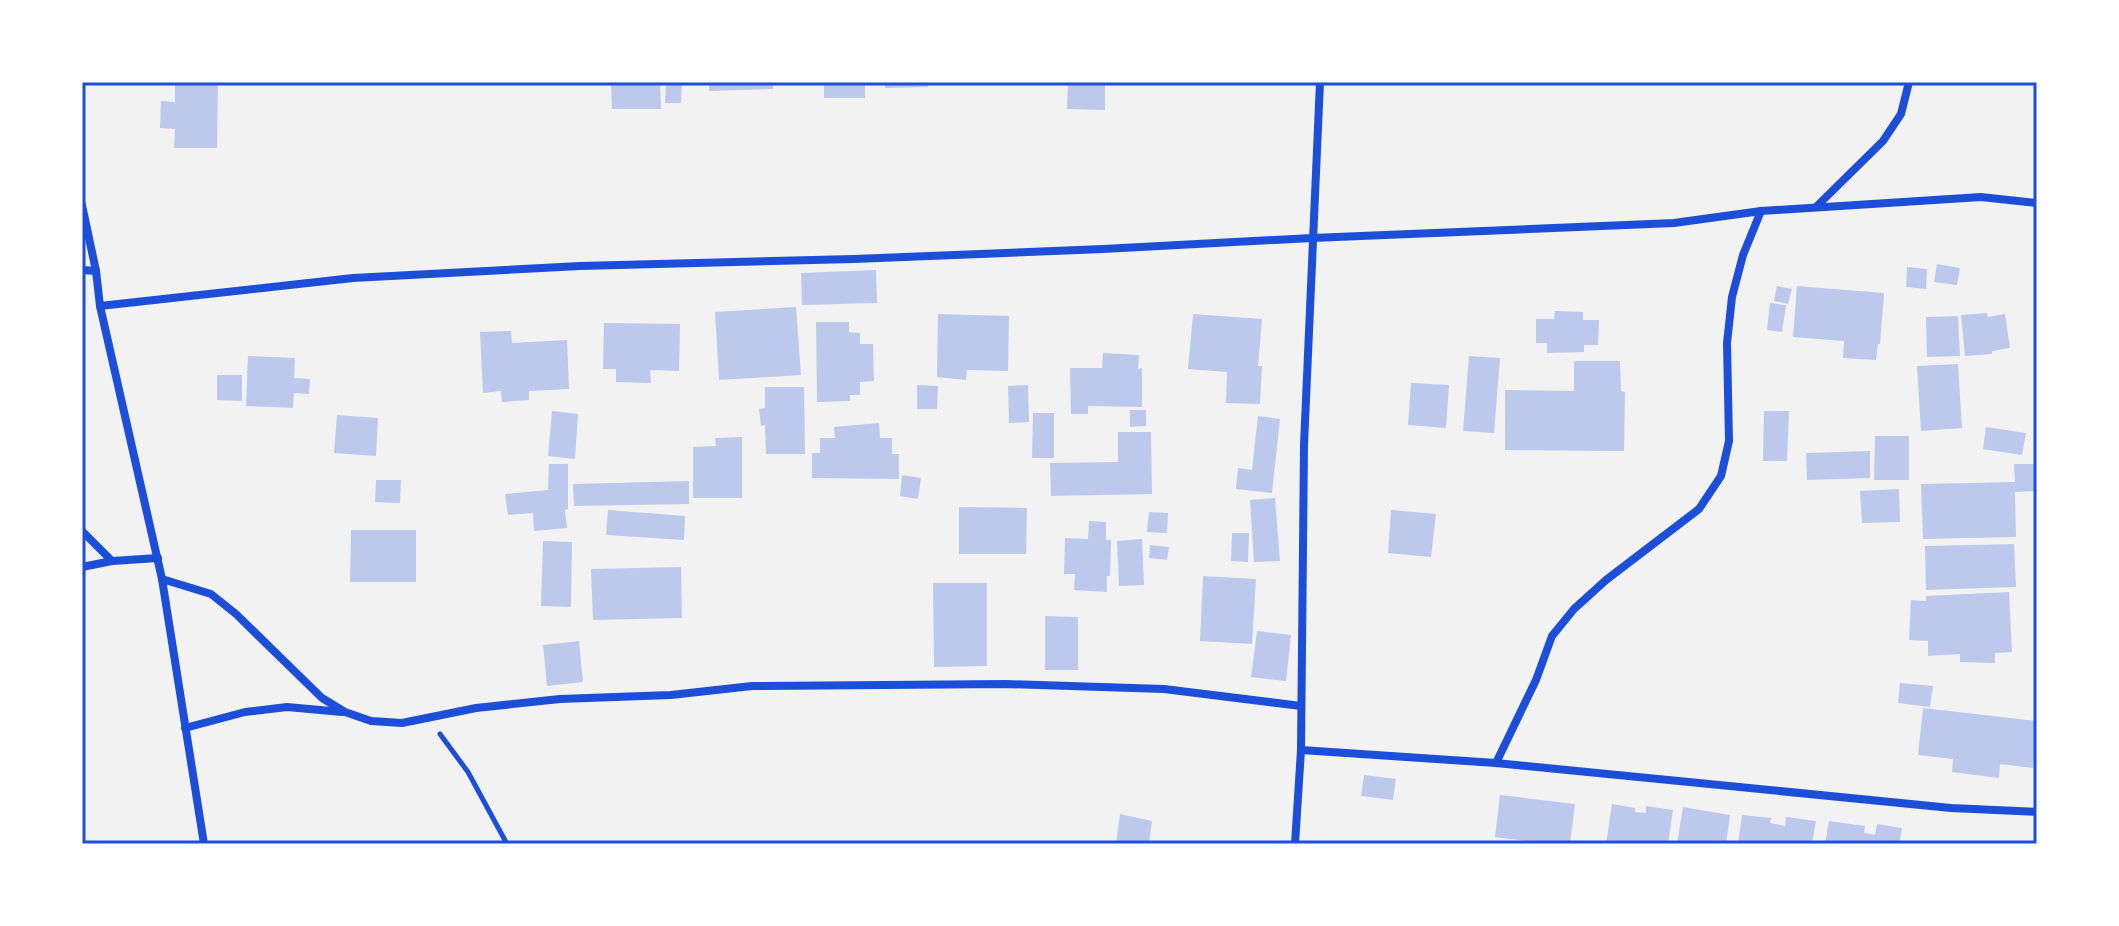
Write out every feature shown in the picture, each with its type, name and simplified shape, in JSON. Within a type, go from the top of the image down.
[{"type":"street","points":[[1295,844],[1301,750],[1304,445],[1320,82]]},
{"type":"street","points":[[1816,207],[1883,141],[1901,114],[1909,82]]},
{"type":"street","points":[[100,306],[368,277],[1674,223],[1761,211],[1981,197],[2037,203]]},
{"type":"street","points":[[82,205],[100,306],[158,558],[204,844]]},
{"type":"street","points":[[1496,763],[1536,680],[1552,636],[1559,627],[1606,580],[1699,509],[1721,476],[1729,441],[1727,343],[1732,297],[1743,255],[1761,211]]},
{"type":"street","points":[[82,270],[96,271]]},
{"type":"street","points":[[82,531],[112,561]]},
{"type":"street","points":[[82,567],[112,561],[158,558]]},
{"type":"street","points":[[162,579],[211,594],[236,614],[322,698],[345,712],[371,721],[402,723],[476,708],[560,699],[671,695],[752,686],[1006,684],[1164,689],[1301,706]]},
{"type":"street","points":[[185,728],[245,712],[287,707],[345,712]]},
{"type":"street","points":[[1301,750],[1496,763],[1951,808],[2037,812]]},
{"type":"path","points":[[428,717],[468,772],[507,844]]},
{"type":"building","points":[[175,82],[218,82],[217,148],[174,148],[175,129],[160,128],[161,101],[175,102]]},
{"type":"building","points":[[611,82],[660,82],[661,109],[612,109]]},
{"type":"building","points":[[666,82],[682,82],[681,103],[665,103]]},
{"type":"building","points":[[709,82],[773,82],[773,89],[709,91]]},
{"type":"building","points":[[824,82],[865,82],[865,98],[824,98]]},
{"type":"building","points":[[885,82],[928,82],[928,87],[885,88]]},
{"type":"building","points":[[1068,82],[1105,82],[1105,110],[1067,109]]},
{"type":"building","points":[[1937,264],[1960,268],[1957,285],[1934,282]]},
{"type":"building","points":[[1907,267],[1927,269],[1926,289],[1906,287]]},
{"type":"building","points":[[876,270],[877,303],[802,305],[801,273]]},
{"type":"building","points":[[1777,286],[1792,289],[1788,304],[1774,301]]},
{"type":"building","points":[[1797,286],[1884,293],[1876,360],[1843,358],[1844,341],[1793,337]]},
{"type":"building","points":[[1770,303],[1786,305],[1782,332],[1767,330]]},
{"type":"building","points":[[796,307],[801,375],[719,380],[715,312]]},
{"type":"building","points":[[1555,311],[1583,312],[1583,320],[1599,320],[1598,345],[1584,345],[1584,352],[1547,353],[1547,343],[1536,343],[1536,319],[1554,319]]},
{"type":"building","points":[[1987,313],[1988,317],[2005,314],[2010,348],[1992,351],[1992,354],[1965,356],[1961,315]]},
{"type":"building","points":[[938,314],[1009,316],[1008,371],[967,370],[966,380],[937,377]]},
{"type":"building","points":[[1193,314],[1262,319],[1258,366],[1262,366],[1260,404],[1226,403],[1227,372],[1188,369]]},
{"type":"building","points":[[1958,316],[1960,356],[1927,357],[1926,317]]},
{"type":"building","points":[[816,322],[849,322],[849,332],[860,333],[860,344],[873,344],[874,381],[860,382],[860,395],[850,395],[850,401],[817,402]]},
{"type":"building","points":[[604,323],[680,324],[679,371],[650,370],[651,383],[616,382],[616,369],[603,369]]},
{"type":"building","points":[[511,331],[512,343],[567,340],[569,389],[529,391],[529,400],[502,402],[501,391],[483,393],[480,332]]},
{"type":"building","points":[[1103,353],[1139,355],[1142,407],[1088,406],[1088,414],[1071,414],[1070,368],[1102,368]]},
{"type":"building","points":[[248,356],[295,358],[294,378],[310,379],[309,394],[294,393],[293,408],[246,406]]},
{"type":"building","points":[[1469,356],[1500,358],[1494,433],[1463,431]]},
{"type":"building","points":[[1574,361],[1620,361],[1621,391],[1625,392],[1624,451],[1505,450],[1505,390],[1574,391]]},
{"type":"building","points":[[1958,364],[1962,428],[1921,431],[1917,366]]},
{"type":"building","points":[[217,375],[242,375],[242,401],[217,400]]},
{"type":"building","points":[[1411,383],[1449,385],[1446,428],[1408,425]]},
{"type":"building","points":[[917,385],[938,386],[937,409],[917,409]]},
{"type":"building","points":[[1028,385],[1029,422],[1009,423],[1008,386]]},
{"type":"building","points":[[765,387],[804,387],[805,454],[766,454],[765,425],[761,426],[759,409],[765,408]]},
{"type":"building","points":[[1130,410],[1146,410],[1146,426],[1130,427]]},
{"type":"building","points":[[552,411],[578,414],[575,459],[548,456]]},
{"type":"building","points":[[1764,411],[1789,411],[1787,461],[1763,461]]},
{"type":"building","points":[[1033,413],[1054,413],[1054,458],[1032,458]]},
{"type":"building","points":[[337,415],[378,418],[376,456],[334,453]]},
{"type":"building","points":[[1258,416],[1280,419],[1272,493],[1236,489],[1238,468],[1252,470]]},
{"type":"building","points":[[879,423],[880,438],[892,438],[892,454],[899,454],[899,479],[812,478],[812,453],[820,453],[820,438],[835,438],[834,427]]},
{"type":"building","points":[[1986,427],[2026,433],[2022,455],[1983,449]]},
{"type":"building","points":[[1118,432],[1151,432],[1152,494],[1051,496],[1050,463],[1118,462]]},
{"type":"building","points":[[1875,436],[1909,436],[1909,480],[1874,480]]},
{"type":"building","points":[[742,437],[742,498],[693,498],[693,447],[716,446],[715,438]]},
{"type":"building","points":[[1870,451],[1870,478],[1807,480],[1806,453]]},
{"type":"building","points":[[549,464],[568,464],[567,528],[534,531],[533,513],[508,515],[505,494],[548,490]]},
{"type":"building","points":[[2014,464],[2035,464],[2036,491],[2015,492],[2016,537],[1923,539],[1921,484],[2015,482]]},
{"type":"building","points":[[902,475],[921,478],[918,499],[900,496]]},
{"type":"building","points":[[376,480],[401,480],[400,503],[375,502]]},
{"type":"building","points":[[689,481],[689,504],[574,506],[573,484]]},
{"type":"building","points":[[1899,489],[1900,522],[1862,523],[1860,491]]},
{"type":"building","points":[[1275,498],[1280,561],[1254,562],[1250,500]]},
{"type":"building","points":[[959,507],[1027,508],[1026,554],[959,554]]},
{"type":"building","points":[[608,510],[685,516],[684,540],[606,535]]},
{"type":"building","points":[[1391,510],[1436,514],[1431,557],[1388,553]]},
{"type":"building","points":[[1149,512],[1168,513],[1167,533],[1147,532]]},
{"type":"building","points":[[1089,521],[1106,522],[1106,540],[1111,540],[1107,592],[1074,590],[1075,574],[1064,574],[1065,538],[1088,539]]},
{"type":"building","points":[[351,530],[416,530],[416,582],[350,582]]},
{"type":"building","points":[[1232,533],[1249,533],[1248,562],[1231,561]]},
{"type":"building","points":[[1142,539],[1144,585],[1119,586],[1117,541]]},
{"type":"building","points":[[543,541],[572,542],[571,607],[541,606]]},
{"type":"building","points":[[2014,544],[2016,587],[1926,590],[1925,546]]},
{"type":"building","points":[[1150,545],[1169,547],[1167,560],[1149,558]]},
{"type":"building","points":[[681,567],[682,618],[593,620],[591,569]]},
{"type":"building","points":[[1203,576],[1256,579],[1252,644],[1200,641]]},
{"type":"building","points":[[933,583],[987,583],[987,666],[934,667]]},
{"type":"building","points":[[2009,592],[2012,652],[1995,653],[1995,663],[1960,662],[1960,654],[1928,656],[1928,641],[1909,640],[1911,600],[1926,601],[1926,596]]},
{"type":"building","points":[[1045,616],[1078,617],[1078,670],[1045,670]]},
{"type":"building","points":[[1257,631],[1291,635],[1286,681],[1251,677]]},
{"type":"building","points":[[579,641],[583,682],[547,686],[543,645]]},
{"type":"building","points":[[1900,683],[1933,686],[1930,707],[1898,703]]},
{"type":"building","points":[[1923,708],[2037,721],[2033,768],[2000,764],[1999,778],[1952,772],[1953,759],[1918,755]]},
{"type":"building","points":[[1364,775],[1396,779],[1393,800],[1361,796]]},
{"type":"building","points":[[1500,795],[1575,804],[1570,844],[1495,837]]},
{"type":"building","points":[[1612,804],[1635,808],[1635,812],[1646,813],[1646,806],[1673,810],[1668,844],[1606,844]]},
{"type":"building","points":[[1683,807],[1730,815],[1726,844],[1677,844]]},
{"type":"building","points":[[1120,814],[1152,821],[1149,844],[1116,844]]},
{"type":"building","points":[[1742,815],[1771,818],[1770,823],[1785,826],[1786,817],[1816,821],[1812,844],[1738,844]]},
{"type":"building","points":[[1829,821],[1865,826],[1864,833],[1875,835],[1877,824],[1902,828],[1899,844],[1825,844]]}]
